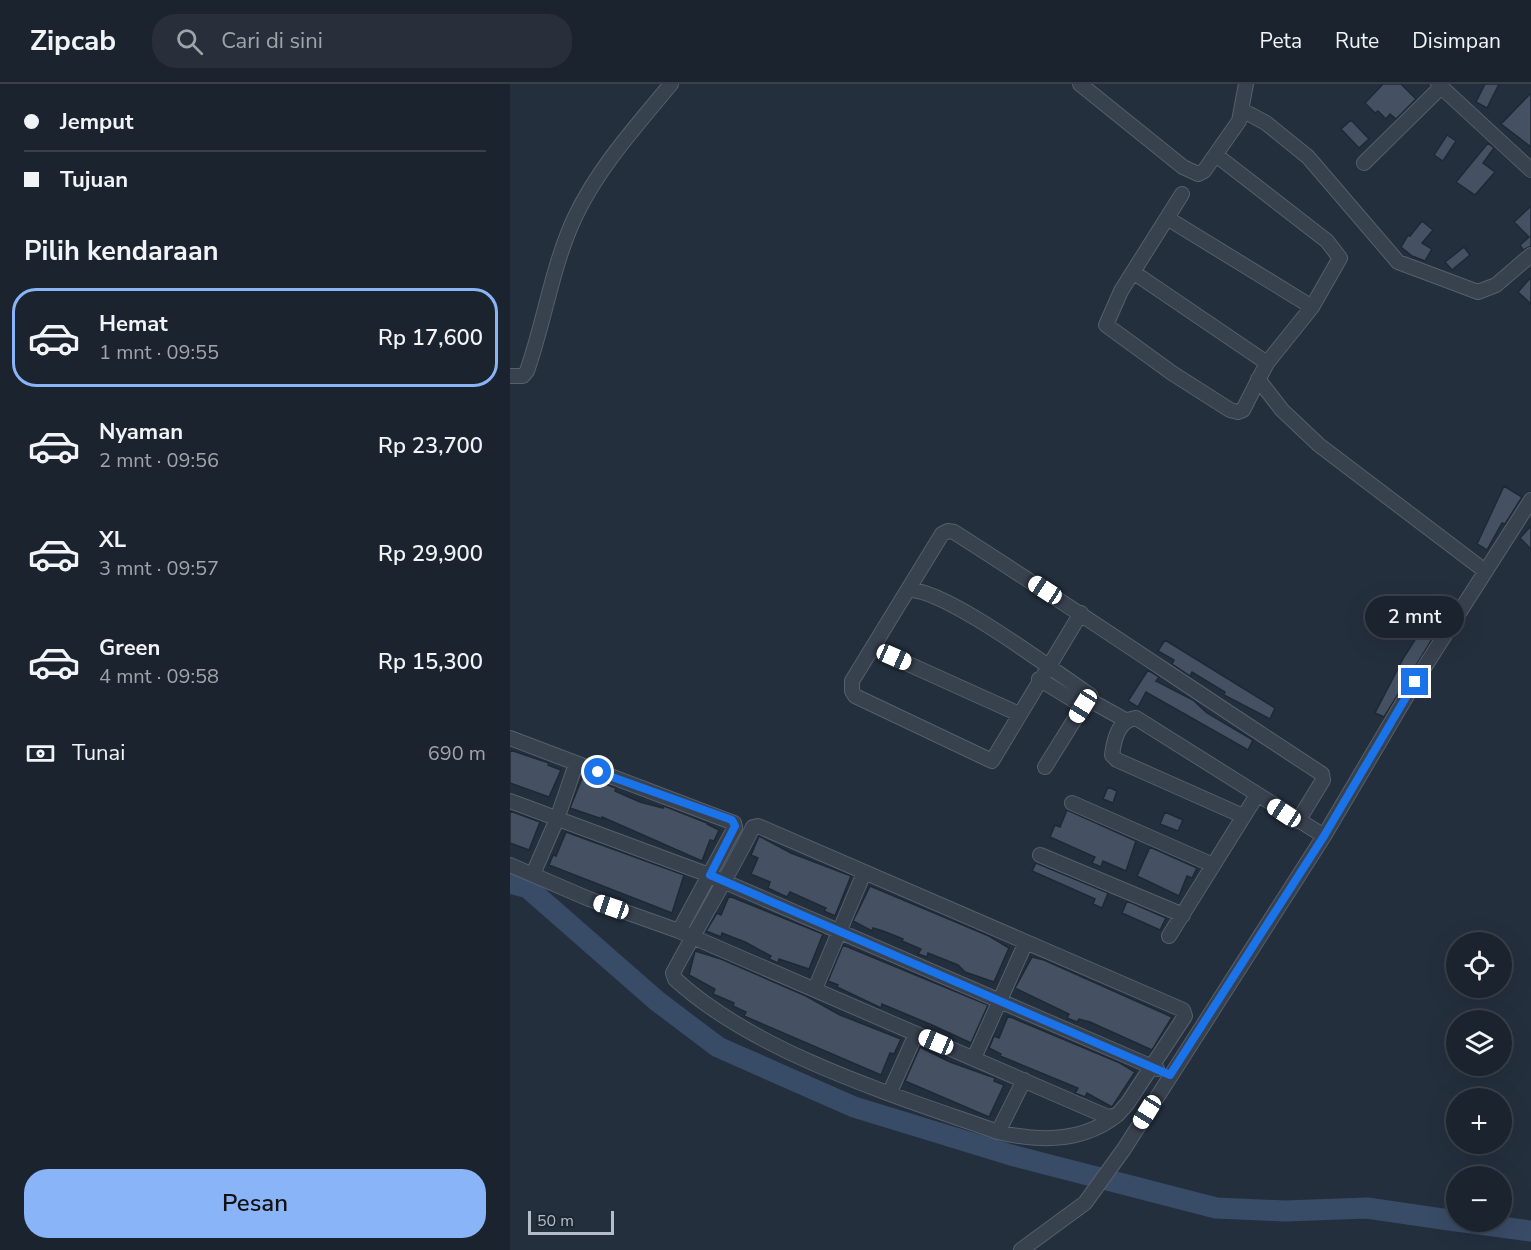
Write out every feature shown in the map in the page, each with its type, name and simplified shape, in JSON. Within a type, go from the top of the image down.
[{"type":"street","points":[[510,376],[523,376],[527,370],[560,255],[575,217],[591,188],[672,84]]},
{"type":"street","points":[[1080,84],[1191,173],[1204,171],[1239,121],[1246,84]]},
{"type":"street","points":[[1364,163],[1440,85],[1531,170]]},
{"type":"street","points":[[1242,110],[1266,123],[1308,157],[1398,262],[1478,292],[1496,285],[1531,255]]},
{"type":"street","points":[[1182,194],[1133,272],[1108,316],[1106,325],[1230,410],[1243,410],[1267,363],[1312,307],[1340,258],[1327,241],[1216,155]]},
{"type":"street","points":[[1167,218],[1312,307]]},
{"type":"street","points":[[1133,272],[1267,363]]},
{"type":"street","points":[[1258,379],[1282,410],[1319,445],[1485,571]]},
{"type":"street","points":[[1021,1250],[1079,1209],[1124,1149],[1324,836],[1415,682],[1531,501]]},
{"type":"street","points":[[1081,613],[1039,679],[994,759],[988,761],[855,696],[852,691],[852,681],[942,534],[948,531],[954,532],[1081,613],[1158,668],[1322,774],[1323,780],[1298,821]]},
{"type":"street","points":[[909,590],[922,591],[967,614],[1090,695],[1088,704],[1045,767]]},
{"type":"street","points":[[873,648],[1019,714]]},
{"type":"street","points":[[1039,679],[1127,721]]},
{"type":"street","points":[[1243,816],[1114,758],[1114,739],[1127,721],[1132,718],[1142,722],[1324,836]]},
{"type":"street","points":[[510,738],[732,820],[735,826],[710,875],[685,934],[673,976],[700,1001],[777,1046],[890,1092],[998,1132],[1022,1138],[1070,1136],[1100,1127],[1117,1115],[1127,1104],[1185,1016],[1184,1010],[755,826],[725,883],[685,934]]},
{"type":"street","points":[[533,874],[557,819],[576,764]]},
{"type":"street","points":[[1169,936],[1257,795]]},
{"type":"street","points":[[510,801],[710,875],[1170,1075]]},
{"type":"street","points":[[1072,803],[1213,865]]},
{"type":"street","points":[[1040,855],[1183,915]]},
{"type":"street","points":[[510,865],[589,899],[685,934],[1102,1115],[1117,1115]]},
{"type":"street","points":[[815,989],[864,873]]},
{"type":"street","points":[[974,1058],[1026,942]]},
{"type":"street","points":[[890,1092],[916,1034]]},
{"type":"street","points":[[998,1132],[1024,1080]]},
{"type":"building","points":[[1383,84],[1401,84],[1416,99],[1396,119],[1390,114],[1386,119],[1378,111],[1375,113],[1365,103]]},
{"type":"building","points":[[1485,84],[1499,84],[1487,108],[1476,102]]},
{"type":"building","points":[[1531,93],[1531,147],[1501,124]]},
{"type":"building","points":[[1351,120],[1369,139],[1359,148],[1341,129]]},
{"type":"building","points":[[1447,135],[1456,141],[1443,161],[1434,155]]},
{"type":"building","points":[[1488,143],[1494,148],[1483,163],[1495,172],[1475,195],[1456,182]]},
{"type":"building","points":[[1531,206],[1531,246],[1523,250],[1520,245],[1529,237],[1514,222]]},
{"type":"building","points":[[1422,221],[1433,230],[1422,243],[1432,249],[1425,261],[1412,256],[1401,247],[1408,235],[1410,236]]},
{"type":"building","points":[[1464,247],[1470,255],[1452,270],[1445,262]]},
{"type":"building","points":[[1531,277],[1531,304],[1518,292]]},
{"type":"building","points":[[1504,486],[1522,497],[1505,524],[1502,523],[1487,550],[1477,544]]},
{"type":"building","points":[[1531,526],[1531,549],[1520,538]]},
{"type":"building","points":[[1439,602],[1448,608],[1428,646],[1384,717],[1375,713],[1404,657]]},
{"type":"building","points":[[1165,640],[1275,708],[1270,719],[1224,695],[1225,692],[1192,672],[1190,676],[1172,664],[1174,660],[1158,651]]},
{"type":"building","points":[[1148,670],[1159,677],[1156,681],[1193,700],[1207,713],[1253,740],[1248,750],[1146,692],[1138,707],[1128,701]]},
{"type":"building","points":[[510,750],[549,763],[548,765],[561,770],[549,797],[510,783]]},
{"type":"building","points":[[583,776],[616,788],[615,791],[640,802],[663,808],[664,806],[719,830],[714,841],[710,840],[702,861],[602,817],[602,819],[570,808]]},
{"type":"building","points":[[1108,787],[1117,791],[1113,803],[1103,799]]},
{"type":"building","points":[[1067,810],[1136,841],[1126,871],[1103,861],[1101,867],[1092,863],[1095,857],[1050,837],[1055,825],[1060,827]]},
{"type":"building","points":[[510,811],[540,822],[529,850],[510,843]]},
{"type":"building","points":[[1165,812],[1183,820],[1178,831],[1160,824]]},
{"type":"building","points":[[566,832],[684,875],[672,913],[549,865],[553,855],[556,856]]},
{"type":"building","points":[[759,836],[791,853],[851,876],[835,916],[824,911],[826,908],[790,892],[787,897],[768,888],[770,882],[751,874],[758,858],[751,855]]},
{"type":"building","points":[[1150,847],[1197,868],[1192,878],[1187,876],[1179,896],[1137,876]]},
{"type":"building","points":[[1036,863],[1108,893],[1102,908],[1093,904],[1095,899],[1032,871]]},
{"type":"building","points":[[870,886],[989,936],[1009,948],[994,982],[965,972],[958,965],[928,953],[927,957],[918,954],[921,949],[902,941],[903,939],[873,928],[872,931],[853,921]]},
{"type":"building","points":[[729,896],[823,934],[809,969],[779,959],[778,963],[769,959],[771,956],[745,942],[722,933],[721,937],[706,931],[717,913],[721,915]]},
{"type":"building","points":[[1127,901],[1166,918],[1160,930],[1122,913]]},
{"type":"building","points":[[843,945],[988,1005],[971,1043],[882,1004],[881,1008],[828,981]]},
{"type":"building","points":[[695,951],[721,959],[806,996],[840,1015],[901,1039],[894,1054],[890,1053],[881,1075],[744,1016],[746,1012],[733,1006],[734,1003],[713,994],[715,989],[689,975]]},
{"type":"building","points":[[1032,957],[1044,960],[1172,1017],[1152,1050],[1090,1022],[1079,1019],[1077,1022],[1067,1018],[1069,1014],[1015,988]]},
{"type":"building","points":[[1008,1016],[1120,1063],[1135,1072],[1112,1107],[1087,1093],[1085,1097],[1075,1093],[1078,1088],[1000,1056],[1001,1054],[989,1048],[994,1036],[999,1038]]},
{"type":"building","points":[[920,1047],[950,1062],[995,1078],[994,1081],[1004,1085],[989,1117],[905,1081]]},
{"type":"waterway","points":[[510,883],[528,888],[657,1001],[718,1047],[854,1107],[1011,1155],[1216,1208],[1285,1211],[1367,1208],[1446,1220]]},
{"type":"waterway","points":[[1512,1228],[1531,1231]]},
{"type":"route","points":[[598,772],[732,820],[735,826],[710,875],[725,883],[1170,1075],[1324,836],[1415,682]]}]
